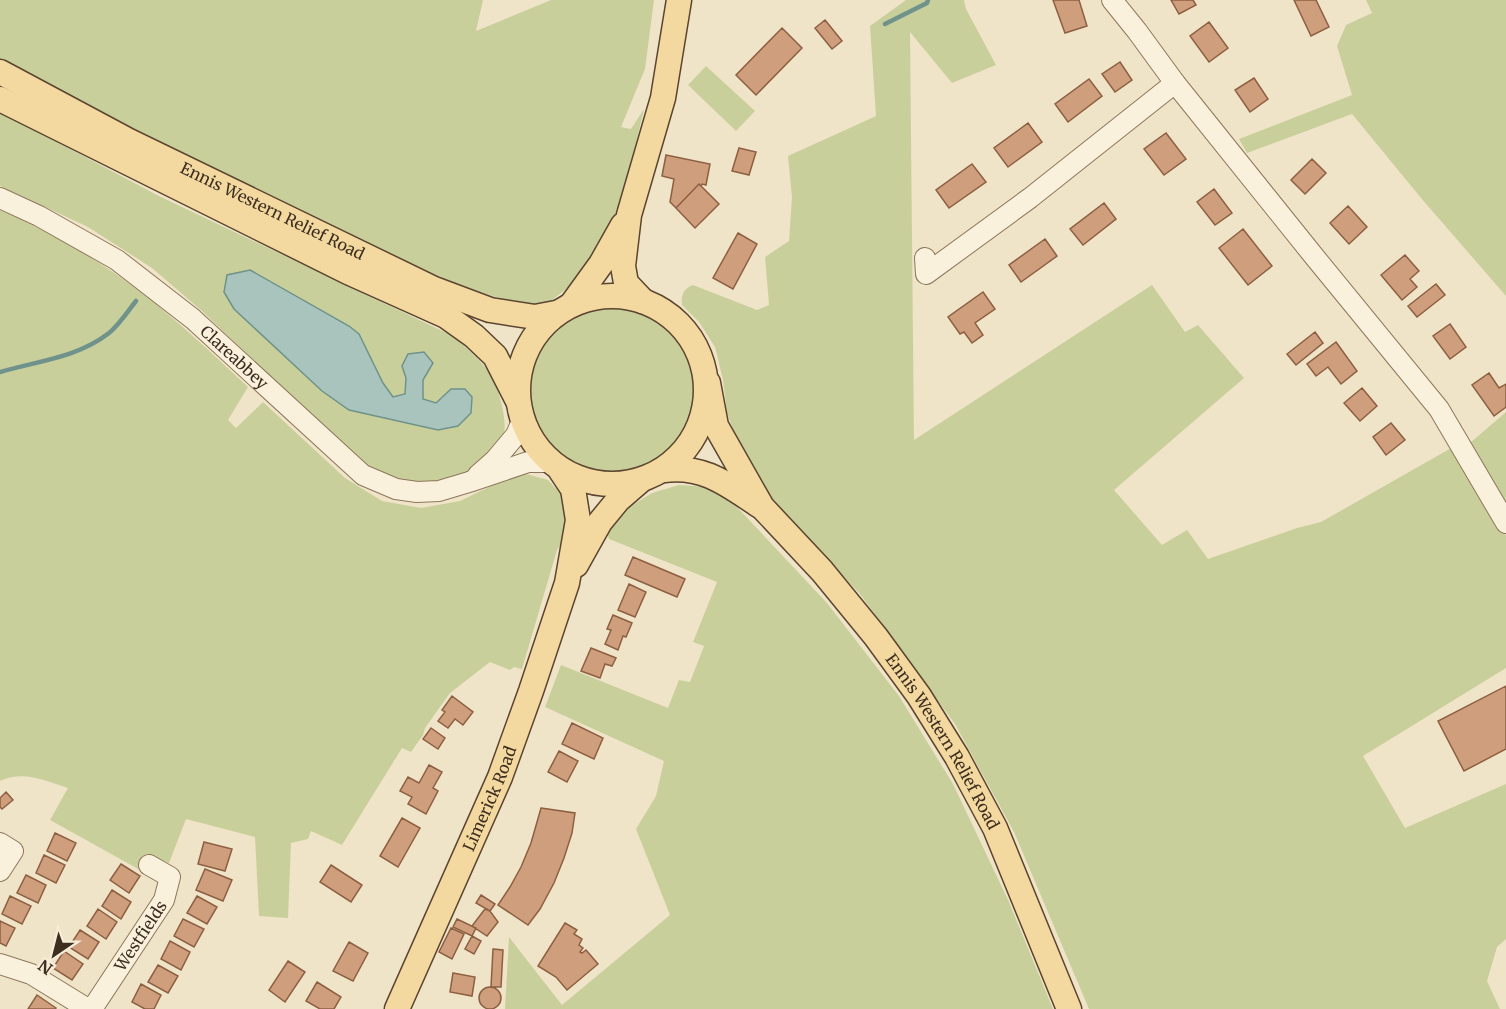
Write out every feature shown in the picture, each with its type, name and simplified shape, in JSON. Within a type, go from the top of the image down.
[{"type":"main road","points":[[567,584],[600,522],[618,500],[640,481],[664,470],[692,444],[702,424],[708,404],[708,383],[704,362],[685,329],[666,313],[643,301],[626,283],[623,266],[629,215],[663,98],[679,0]]},
{"type":"main road","name":"Ennis Western Relief Road","points":[[0,72],[129,141],[434,289],[490,310],[535,317],[564,308]]},
{"type":"main road","name":"Ennis Western Relief Road","points":[[0,99],[337,266],[446,316],[474,336],[495,356],[519,410]]},
{"type":"main road","points":[[567,584],[578,520],[573,489],[534,443],[519,410],[519,370],[524,352],[534,335],[564,308],[601,264],[629,215]]},
{"type":"main road","points":[[564,308],[603,298],[643,301]]},
{"type":"main road","name":"Ennis Western Relief Road","points":[[708,383],[716,426],[762,507],[822,571],[876,637],[919,696],[957,757],[994,828],[1069,1009]]},
{"type":"main road","points":[[554,466],[590,482],[640,481]]},
{"type":"main road","name":"Ennis Western Relief Road","points":[[664,470],[680,468],[700,472],[719,480],[762,507]]},
{"type":"main road","name":"Limerick Road","points":[[397,1009],[500,777],[567,584]]},
{"type":"street","points":[[1112,0],[1175,83],[1439,409],[1506,523]]},
{"type":"street","points":[[925,258],[926,274],[1030,198],[1175,83]]},
{"type":"street","name":"Clareabbey","points":[[0,198],[39,216],[117,260],[193,319],[363,475],[396,489],[417,492],[439,491],[528,462],[554,466]]},
{"type":"street","name":"Clareabbey","points":[[469,482],[495,460],[516,435],[519,410]]},
{"type":"street","points":[[0,843],[13,851],[0,871]]},
{"type":"street","name":"Westfields","points":[[0,964],[31,974],[90,1009],[164,900],[170,877],[149,866]]},
{"type":"green space","points":[[0,0],[483,0],[476,31],[551,0],[654,0],[645,69],[621,127],[631,129],[644,109],[628,177],[611,226],[592,263],[565,290],[548,303],[529,306],[452,282],[361,240],[130,128],[0,59]]},
{"type":"green space","points":[[906,0],[964,0],[966,9],[996,65],[952,83],[910,32],[914,440],[1152,285],[1185,332],[1198,325],[1244,378],[1114,490],[1162,545],[1187,530],[1208,559],[1321,522],[1453,447],[1506,536],[1506,668],[1363,756],[1405,828],[1506,784],[1506,939],[1497,947],[1487,981],[1500,1009],[1089,1009],[1014,832],[955,724],[860,594],[778,506],[757,480],[740,449],[727,413],[723,380],[715,347],[699,322],[682,305],[682,295],[687,288],[693,285],[757,310],[769,305],[765,257],[789,241],[792,197],[788,156],[876,116],[870,26]]},
{"type":"green space","points":[[1366,0],[1506,0],[1506,296],[1352,114],[1247,153],[1239,139],[1352,95],[1337,46],[1346,25],[1372,13]]},
{"type":"green space","points":[[706,66],[755,111],[736,131],[688,85]]},
{"type":"green space","points":[[0,112],[159,196],[453,336],[482,363],[492,377],[501,401],[505,422],[501,439],[473,468],[448,479],[434,482],[405,482],[385,477],[373,470],[345,449],[202,311],[152,268],[88,227],[0,186]]},
{"type":"green space","points":[[0,210],[56,237],[126,281],[183,327],[248,387],[228,420],[236,428],[263,402],[345,478],[382,501],[421,508],[460,501],[497,483],[526,474],[548,480],[562,495],[568,513],[565,538],[557,550],[522,669],[514,667],[510,670],[490,662],[450,693],[411,752],[402,748],[342,845],[311,831],[308,839],[291,843],[288,918],[259,916],[255,837],[186,819],[169,863],[151,856],[140,870],[50,820],[68,788],[43,780],[18,776],[0,781]]},
{"type":"green space","points":[[613,308],[629,309],[645,314],[672,332],[690,359],[695,375],[695,407],[690,423],[672,450],[645,468],[629,473],[613,474],[597,473],[581,468],[554,450],[536,423],[531,407],[530,391],[531,375],[536,359],[554,332],[581,314],[597,309]]},
{"type":"green space","points":[[1506,412],[1506,500],[1504,502],[1470,443]]},
{"type":"green space","points":[[679,485],[707,487],[736,506],[827,603],[899,696],[953,784],[1009,902],[1053,1009],[505,1009],[509,937],[562,1005],[670,915],[636,829],[656,796],[664,761],[545,707],[561,665],[668,708],[679,680],[690,682],[704,646],[693,642],[717,582],[609,539],[606,529],[626,509],[652,493]]},
{"type":"water","points":[[250,270],[349,326],[359,334],[383,383],[393,397],[405,394],[406,378],[402,366],[408,354],[424,352],[433,363],[423,380],[423,399],[436,403],[451,389],[465,389],[472,397],[471,413],[458,426],[438,430],[349,410],[322,391],[234,309],[224,292],[227,275]]},
{"type":"building","points":[[1053,0],[1079,0],[1087,26],[1065,33]]},
{"type":"building","points":[[1171,0],[1193,0],[1196,5],[1179,14]]},
{"type":"building","points":[[1294,0],[1316,0],[1329,27],[1311,36]]},
{"type":"building","points":[[825,20],[842,41],[832,49],[815,28]]},
{"type":"building","points":[[1209,22],[1228,48],[1209,62],[1190,36]]},
{"type":"building","points":[[782,28],[802,48],[756,95],[736,75]]},
{"type":"building","points":[[1120,62],[1132,80],[1115,92],[1102,74]]},
{"type":"building","points":[[1254,78],[1268,99],[1250,112],[1235,90]]},
{"type":"building","points":[[1089,79],[1102,96],[1068,122],[1055,104]]},
{"type":"building","points":[[1028,123],[1042,142],[1008,167],[994,148]]},
{"type":"building","points":[[1166,133],[1186,159],[1164,175],[1144,149]]},
{"type":"building","points":[[739,148],[756,152],[749,175],[732,171]]},
{"type":"building","points":[[666,155],[710,164],[706,185],[699,184],[676,208],[670,202],[674,179],[662,176]]},
{"type":"building","points":[[1312,159],[1326,173],[1305,194],[1291,180]]},
{"type":"building","points":[[972,164],[986,182],[949,208],[936,190]]},
{"type":"building","points":[[699,184],[719,204],[695,228],[676,208]]},
{"type":"building","points":[[1214,189],[1232,213],[1215,225],[1197,202]]},
{"type":"building","points":[[1104,203],[1116,219],[1083,245],[1070,229]]},
{"type":"building","points":[[1348,206],[1367,227],[1349,244],[1330,223]]},
{"type":"building","points":[[1243,229],[1272,266],[1248,285],[1219,248]]},
{"type":"building","points":[[738,233],[757,244],[733,289],[713,278]]},
{"type":"building","points":[[1045,239],[1057,256],[1021,282],[1009,265]]},
{"type":"building","points":[[1405,255],[1419,271],[1410,279],[1417,287],[1402,300],[1381,275]]},
{"type":"building","points":[[1436,284],[1445,295],[1417,317],[1408,306]]},
{"type":"building","points":[[983,292],[995,309],[975,323],[983,335],[972,343],[964,332],[960,334],[948,317]]},
{"type":"building","points":[[1450,324],[1466,347],[1450,359],[1433,336]]},
{"type":"building","points":[[1315,332],[1323,343],[1296,365],[1287,354]]},
{"type":"building","points":[[1336,342],[1357,371],[1341,384],[1328,367],[1316,376],[1307,364]]},
{"type":"building","points":[[1489,373],[1499,388],[1506,384],[1506,407],[1494,416],[1472,385]]},
{"type":"building","points":[[1362,388],[1377,406],[1360,421],[1344,403]]},
{"type":"building","points":[[1391,423],[1405,440],[1386,455],[1373,437]]},
{"type":"building","points":[[633,557],[685,579],[677,597],[625,575]]},
{"type":"building","points":[[629,584],[646,592],[635,617],[618,610]]},
{"type":"building","points":[[613,615],[632,623],[626,637],[623,636],[618,650],[605,644],[611,630],[607,629]]},
{"type":"building","points":[[591,648],[616,658],[612,666],[605,664],[600,678],[581,671]]},
{"type":"building","points":[[1506,686],[1506,749],[1464,771],[1438,721]]},
{"type":"building","points":[[452,696],[473,712],[463,725],[455,719],[448,728],[438,721],[445,712],[442,710]]},
{"type":"building","points":[[572,723],[603,738],[594,759],[562,744]]},
{"type":"building","points":[[431,728],[445,738],[438,749],[423,739]]},
{"type":"building","points":[[559,751],[578,761],[567,782],[548,772]]},
{"type":"building","points":[[429,765],[442,772],[433,788],[438,791],[426,814],[408,804],[412,797],[400,791],[408,777],[419,783]]},
{"type":"building","points":[[6,792],[13,800],[2,809],[0,798]]},
{"type":"building","points":[[541,808],[575,813],[572,833],[554,883],[528,925],[498,905],[521,867]]},
{"type":"building","points":[[402,818],[420,828],[398,867],[380,856]]},
{"type":"building","points":[[55,833],[76,843],[67,861],[47,851]]},
{"type":"building","points":[[204,842],[232,849],[225,871],[198,864]]},
{"type":"building","points":[[44,855],[65,865],[56,883],[36,873]]},
{"type":"building","points":[[121,864],[140,876],[129,893],[110,880]]},
{"type":"building","points":[[331,865],[362,885],[351,902],[320,882]]},
{"type":"building","points":[[205,869],[232,880],[223,901],[196,890]]},
{"type":"building","points":[[26,875],[46,885],[38,903],[17,893]]},
{"type":"building","points":[[112,890],[131,902],[121,919],[102,906]]},
{"type":"building","points":[[481,895],[495,904],[490,911],[476,903]]},
{"type":"building","points":[[10,896],[31,906],[22,924],[2,914]]},
{"type":"building","points":[[197,896],[217,907],[207,924],[187,913]]},
{"type":"building","points":[[98,909],[117,922],[106,939],[87,926]]},
{"type":"building","points":[[485,909],[490,911],[498,922],[487,936],[472,926]]},
{"type":"building","points":[[183,919],[204,929],[194,947],[174,936]]},
{"type":"building","points":[[457,919],[476,928],[472,936],[453,927]]},
{"type":"building","points":[[0,921],[15,928],[6,946],[0,943]]},
{"type":"building","points":[[565,923],[577,930],[574,934],[582,939],[579,945],[583,948],[580,952],[586,950],[598,964],[567,990],[556,977],[538,966]]},
{"type":"building","points":[[451,928],[464,934],[452,959],[439,952]]},
{"type":"building","points":[[80,930],[99,942],[88,959],[69,947]]},
{"type":"building","points":[[472,936],[481,941],[474,954],[465,949]]},
{"type":"building","points":[[170,941],[190,952],[181,970],[161,959]]},
{"type":"building","points":[[349,942],[368,953],[353,981],[333,971]]},
{"type":"building","points":[[493,949],[503,950],[501,987],[491,987]]},
{"type":"building","points":[[64,951],[83,964],[72,980],[53,968]]},
{"type":"building","points":[[288,961],[305,972],[285,1002],[269,990]]},
{"type":"building","points":[[158,965],[178,976],[168,993],[148,982]]},
{"type":"building","points":[[453,973],[475,977],[472,996],[450,992]]},
{"type":"building","points":[[317,982],[341,997],[334,1009],[320,1009],[306,1001]]},
{"type":"building","points":[[141,984],[161,995],[154,1009],[145,1009],[132,1002]]},
{"type":"building","points":[[490,987],[498,990],[501,998],[498,1006],[490,1009],[482,1006],[479,998],[482,990]]},
{"type":"building","points":[[37,995],[56,1008],[28,1009]]},
{"type":"waterway","points":[[885,24],[927,3],[928,0]]},
{"type":"waterway","points":[[0,372],[56,358],[84,348],[113,330],[136,301]]}]
